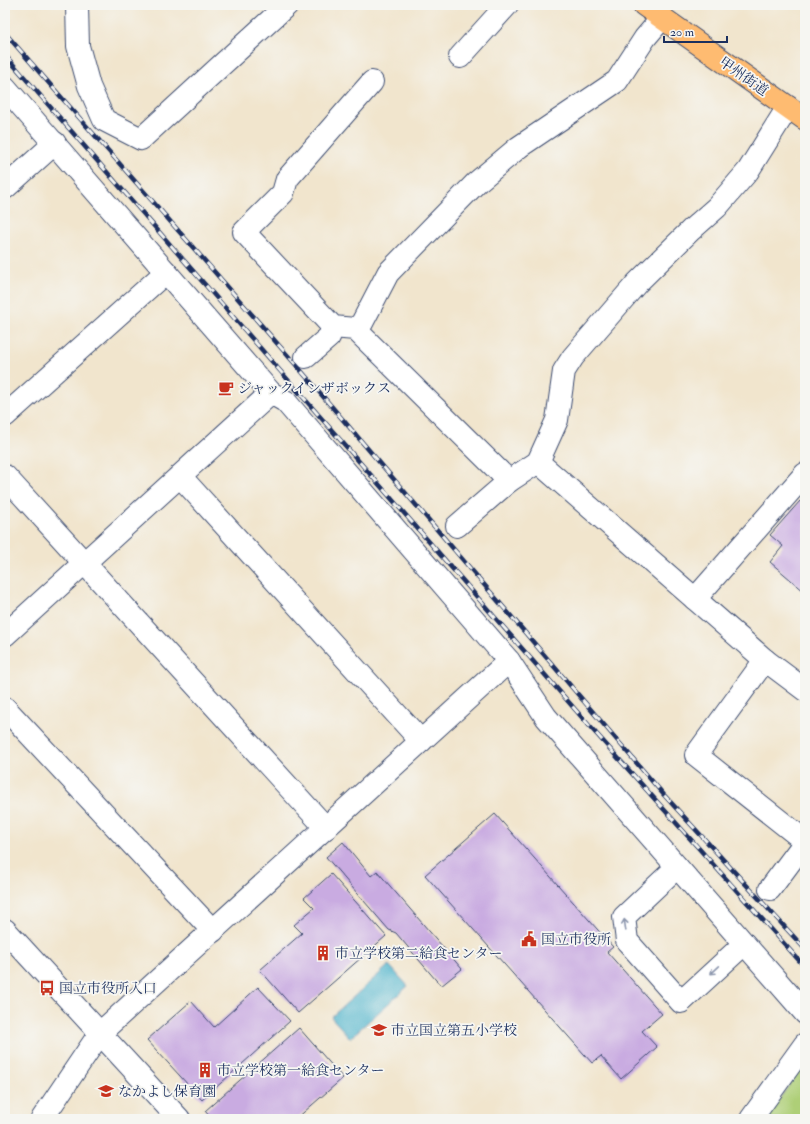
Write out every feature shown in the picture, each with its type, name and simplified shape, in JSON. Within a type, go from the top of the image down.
[{"type":"main road","name":"甲州街道","points":[[644,5],[797,113]]},
{"type":"street","points":[[77,5],[78,46],[90,86],[104,120],[141,139],[287,5]]},
{"type":"street","points":[[460,57],[507,5]]},
{"type":"street","points":[[356,329],[362,323],[388,273],[476,183],[519,147],[617,81],[645,38],[662,18]]},
{"type":"street","points":[[372,82],[287,179],[283,193],[244,232],[332,327],[356,329],[509,481]]},
{"type":"street","points":[[5,87],[271,393],[285,401],[509,661],[546,717],[805,1013]]},
{"type":"street","points":[[457,526],[509,481],[538,462],[557,420],[564,371],[573,357],[637,283],[726,197],[797,113]]},
{"type":"street","points":[[5,188],[55,143]]},
{"type":"street","points":[[5,416],[166,272]]},
{"type":"street","points":[[306,358],[329,337],[332,327]]},
{"type":"street","points":[[5,635],[271,393]]},
{"type":"street","points":[[538,462],[764,660],[805,690]]},
{"type":"street","points":[[695,599],[805,474]]},
{"type":"street","points":[[5,476],[326,828]]},
{"type":"street","points":[[180,476],[421,741]]},
{"type":"street","points":[[764,660],[696,755],[805,841],[770,889]]},
{"type":"street","points":[[42,1119],[100,1033],[509,661]]},
{"type":"street","points":[[5,708],[213,931]]},
{"type":"street","points":[[677,867],[624,917],[627,941],[681,1002],[744,944]]},
{"type":"street","points":[[5,930],[178,1119]]},
{"type":"street","points":[[751,1119],[805,1044]]},
{"type":"green space","points":[[805,1063],[805,1119],[765,1119]]},
{"type":"water","points":[[389,965],[408,986],[350,1038],[331,1017]]},
{"type":"building","points":[[800,501],[805,505],[805,592],[770,562],[783,546],[770,535]]},
{"type":"building","name":"国立市役所","points":[[495,814],[613,947],[607,952],[662,1014],[642,1031],[657,1047],[621,1079],[601,1056],[592,1063],[425,875]]},
{"type":"building","points":[[343,842],[371,876],[377,871],[462,969],[441,986],[396,933],[389,930],[326,857]]},
{"type":"building","name":"市立学校第二給食センター","points":[[331,874],[386,936],[298,1013],[260,970],[302,933],[294,925],[314,908],[304,898]]},
{"type":"building","name":"市立学校第一給食センター","points":[[258,987],[290,1021],[202,1100],[147,1040],[191,1001],[214,1027]]},
{"type":"building","points":[[299,1028],[343,1078],[296,1119],[212,1119],[205,1111]]},
{"type":"railway","points":[[5,33],[297,366],[664,795],[805,949]]},
{"type":"railway","points":[[5,55],[593,730],[805,967]]},
{"type":"place","name":"ジャックインザボックス","points":[[226,388]]},
{"type":"place","name":"国立市役所","points":[[529,939]]},
{"type":"place","name":"市立学校第二給食センター","points":[[323,953]]},
{"type":"place","name":"国立市役所入口","points":[[47,988]]},
{"type":"place","name":"市立国立第五小学校","points":[[379,1030]]},
{"type":"place","name":"市立学校第一給食センター","points":[[205,1070]]},
{"type":"place","name":"なかよし保育園","points":[[106,1091]]}]
